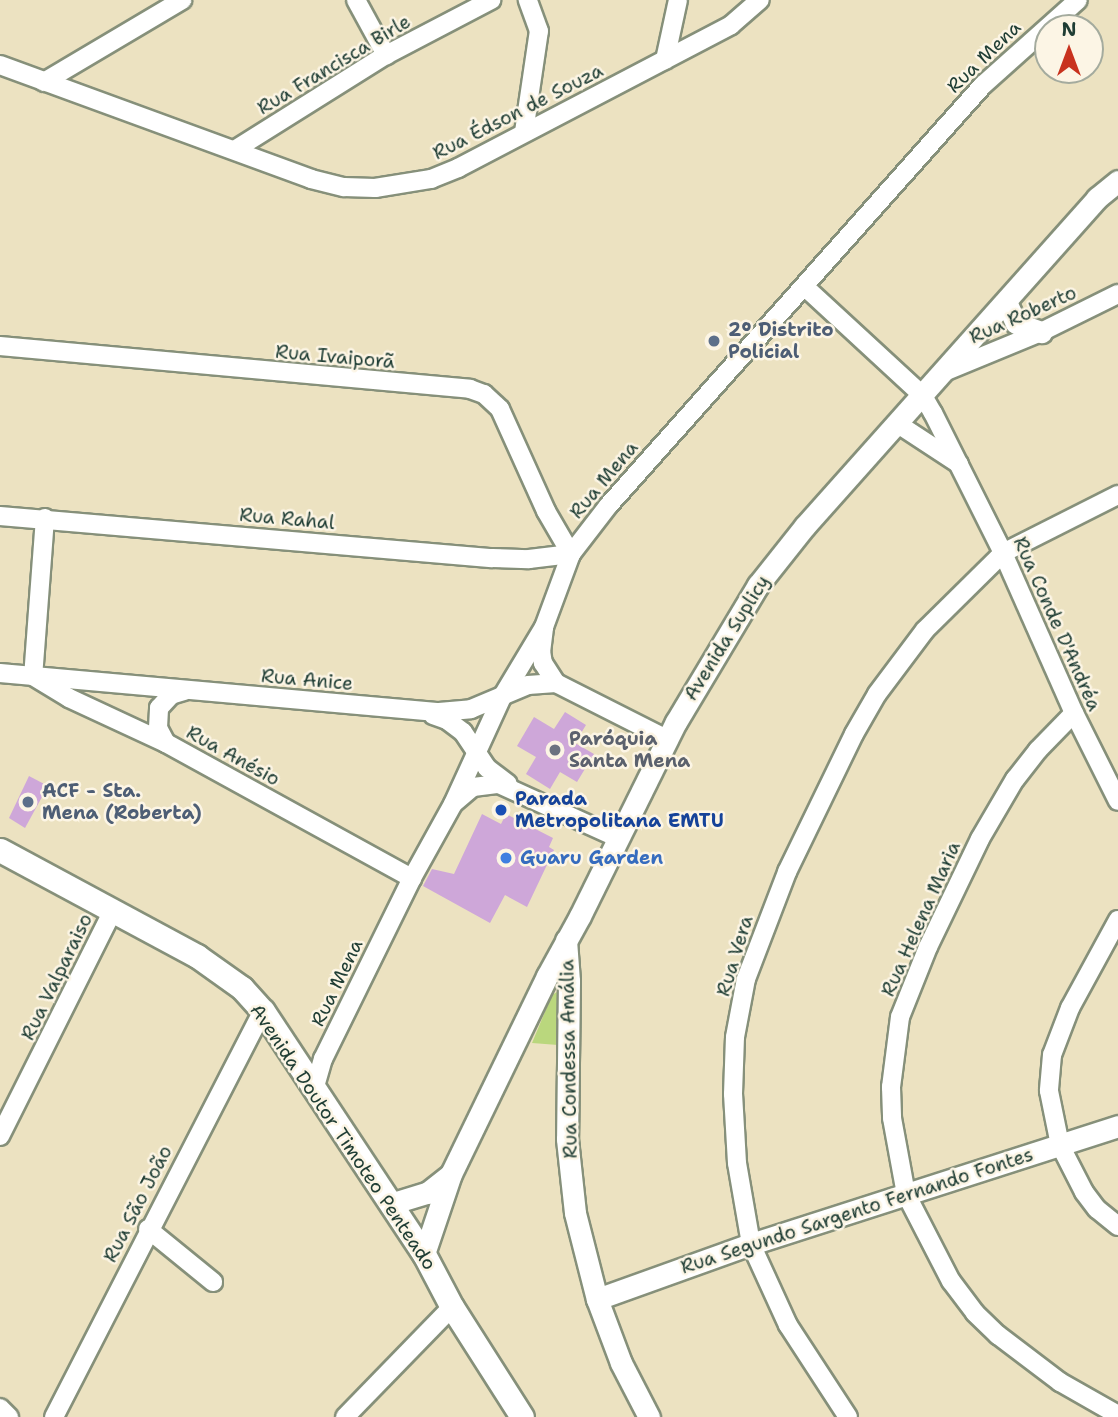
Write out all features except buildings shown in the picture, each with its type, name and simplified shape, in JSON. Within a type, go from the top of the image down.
[{"type":"main road","name":"Avenida Doutor Timoteo Penteado","points":[[0,850],[220,970],[263,1011],[424,1254],[452,1307],[522,1417]]},
{"type":"street","points":[[44,82],[182,0]]},
{"type":"street","points":[[356,0],[386,55]]},
{"type":"street","name":"Rua Francisca Birle","points":[[236,149],[386,55],[491,0]]},
{"type":"street","points":[[524,132],[539,31],[528,0]]},
{"type":"street","points":[[665,60],[678,0]]},
{"type":"street","name":"Rua Édson de Souza","points":[[0,65],[236,149],[311,179],[344,187],[375,188],[431,179],[731,25],[760,0]]},
{"type":"street","name":"Rua Mena","points":[[314,1090],[323,1059],[412,878],[453,804],[502,697],[544,627],[571,554],[608,506],[983,85],[1078,0]]},
{"type":"street","name":"Avenida Suplicy","points":[[424,1254],[451,1174],[616,837],[713,655],[758,585],[805,526],[1097,198],[1118,181]]},
{"type":"street","name":"Rua Conde D'Andréa","points":[[805,287],[923,396],[1003,553],[1074,713],[1118,801]]},
{"type":"street","name":"Rua Roberto","points":[[944,372],[1041,332],[1118,294]]},
{"type":"street","points":[[1006,302],[1016,323],[1041,332]]},
{"type":"street","name":"Rua Ivaiporã","points":[[0,346],[470,389],[484,394],[500,409],[545,511],[571,554]]},
{"type":"street","points":[[898,424],[959,464]]},
{"type":"street","name":"Rua Vera","points":[[848,1417],[788,1325],[751,1244],[737,1163],[733,1094],[735,1037],[746,979],[763,929],[819,804],[877,694],[925,630],[1003,553],[1118,495]]},
{"type":"street","name":"Rua Rahal","points":[[0,516],[492,558],[529,559],[571,554]]},
{"type":"street","points":[[33,676],[45,518]]},
{"type":"street","points":[[544,627],[541,639],[543,663],[556,683],[667,739]]},
{"type":"street","name":"Rua Anice","points":[[0,673],[423,712],[471,709],[528,685],[556,683]]},
{"type":"street","name":"Rua Anésio","points":[[33,676],[69,698],[166,743],[412,878]]},
{"type":"street","points":[[166,743],[158,728],[159,708],[171,695],[187,690]]},
{"type":"street","name":"Rua Anice","points":[[423,712],[454,725],[492,773],[512,788]]},
{"type":"street","name":"Rua Helena Maria","points":[[1074,713],[1014,779],[980,839],[928,947],[900,1017],[891,1087],[892,1118],[906,1194],[940,1262],[975,1312],[998,1335],[1060,1382],[1118,1415]]},
{"type":"street","points":[[453,804],[473,787],[499,784],[616,837]]},
{"type":"street","name":"Rua Valparaiso","points":[[0,1136],[113,911]]},
{"type":"street","points":[[1118,920],[1095,957],[1052,1055],[1049,1091],[1060,1145],[1083,1192],[1097,1209],[1118,1226]]},
{"type":"street","name":"Rua Condessa Amália","points":[[566,940],[569,981],[567,1139],[575,1213],[597,1299],[621,1363],[649,1417]]},
{"type":"street","name":"Rua São João","points":[[54,1417],[148,1229],[263,1011]]},
{"type":"street","name":"Rua Segundo Sargento Fernando Fontes","points":[[597,1299],[751,1244],[1118,1126]]},
{"type":"street","name":"Avenida Suplicy","points":[[390,1204],[427,1194],[451,1174]]},
{"type":"street","points":[[148,1229],[213,1282]]},
{"type":"street","points":[[345,1417],[452,1307]]},
{"type":"street","points":[[0,1408],[9,1417]]},
{"type":"green space","points":[[557,992],[560,996],[558,1045],[532,1043],[552,995]]},
{"type":"place","name":"2º Distrito Policial","points":[[714,341]]},
{"type":"place","name":"Paróquia Santa Mena","points":[[555,750]]},
{"type":"place","name":"ACF - Sta. Mena (Roberta)","points":[[28,802]]},
{"type":"place","name":"Parada Metropolitana EMTU","points":[[501,810]]},
{"type":"place","name":"Guaru Garden","points":[[506,858]]}]
